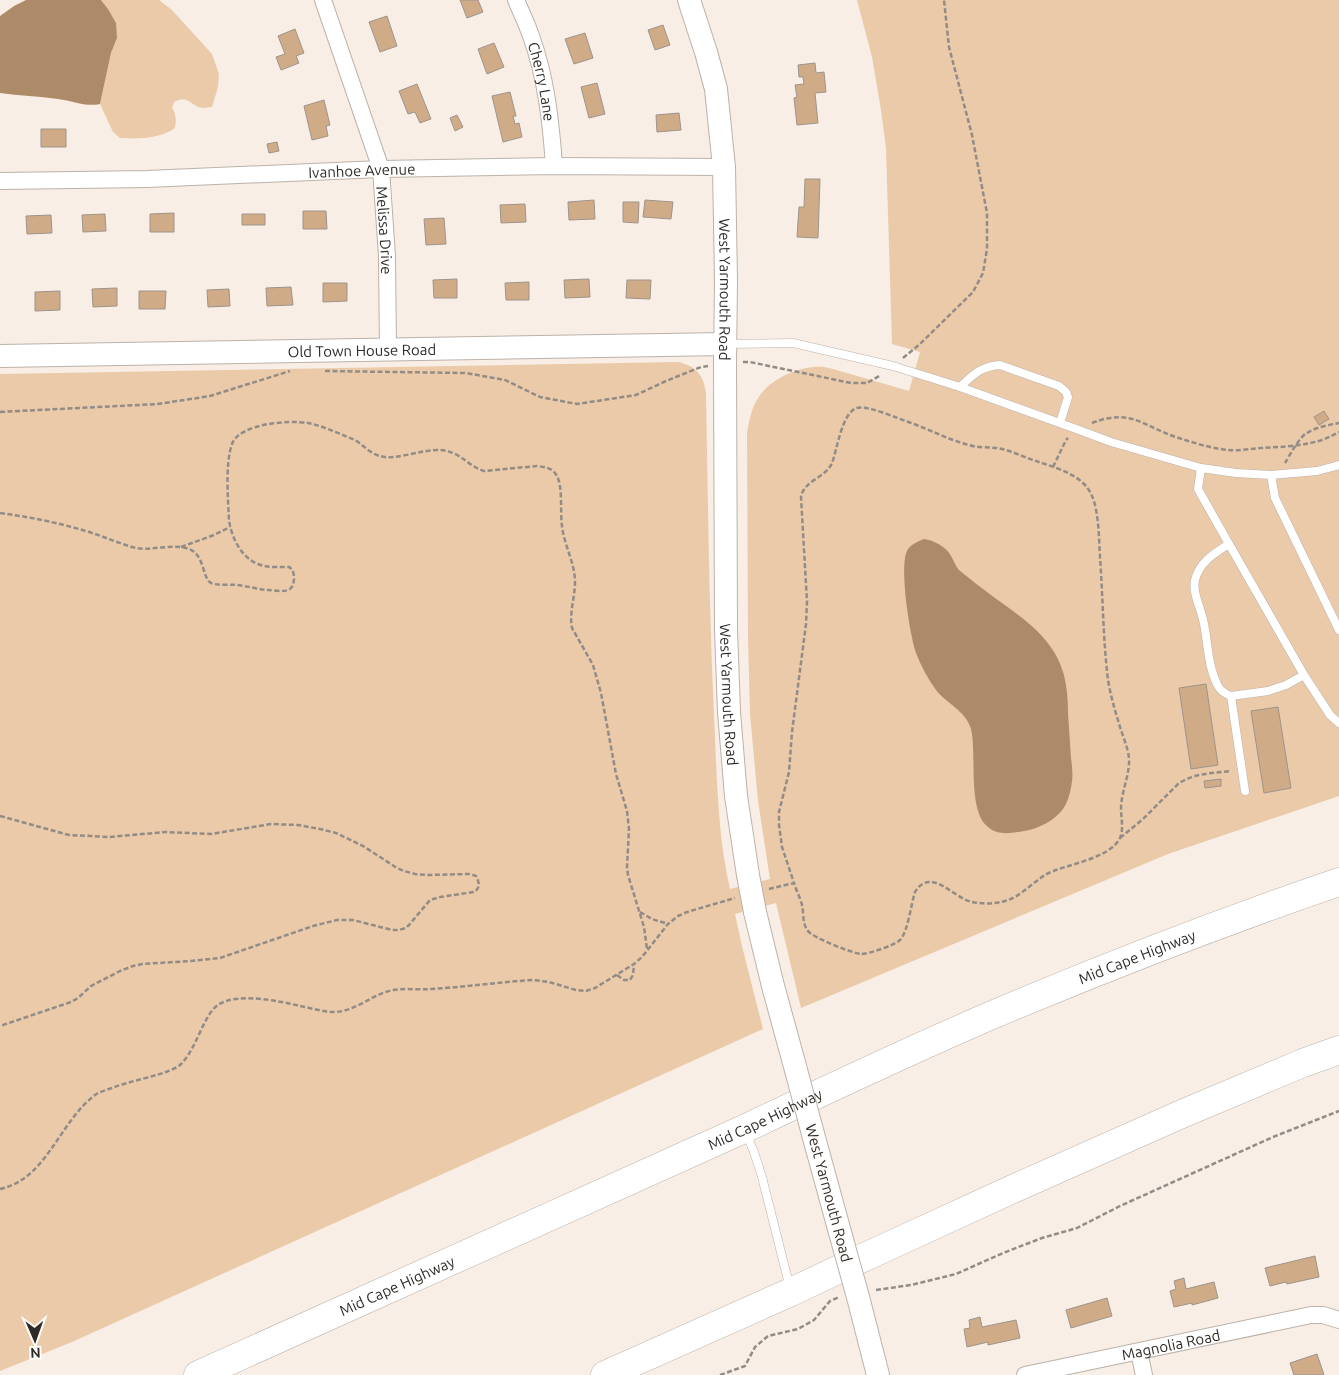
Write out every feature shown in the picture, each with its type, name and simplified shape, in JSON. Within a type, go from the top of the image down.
[{"type":"highway","name":"Mid Cape Highway","points":[[198,1375],[992,1015],[1161,947],[1339,882]]},
{"type":"highway","points":[[605,1375],[1184,1113],[1303,1063],[1339,1050]]},
{"type":"main road","name":"West Yarmouth Road","points":[[689,0],[704,44],[716,89],[724,167],[726,620],[729,712],[736,796],[748,894],[878,1375]]},
{"type":"main road","name":"Old Town House Road","points":[[0,356],[725,344]]},
{"type":"street","name":"Melissa Drive","points":[[323,0],[381,169],[386,256],[388,350]]},
{"type":"street","name":"Cherry Lane","points":[[516,0],[532,36],[542,74],[548,107],[554,166]]},
{"type":"street","name":"Ivanhoe Avenue","points":[[0,181],[147,179],[381,169],[554,166],[724,167]]},
{"type":"street","name":"Magnolia Road","points":[[1025,1375],[1316,1315],[1339,1320]]},
{"type":"street","points":[[1139,1352],[1144,1375]]},
{"type":"lane","points":[[725,344],[794,343],[893,366],[960,387],[1111,442],[1201,468],[1236,473],[1274,475],[1317,472],[1339,465]]},
{"type":"lane","points":[[960,387],[977,372],[990,366],[1000,365],[1051,383],[1059,386],[1066,392],[1068,397],[1060,423]]},
{"type":"lane","points":[[1201,468],[1198,489],[1304,675],[1330,715],[1339,723]]},
{"type":"lane","points":[[1274,475],[1275,498],[1339,630]]},
{"type":"lane","points":[[1229,544],[1214,553],[1203,564],[1196,579],[1194,589],[1204,624],[1213,672],[1218,685],[1223,693],[1231,696],[1268,691],[1304,675]]},
{"type":"lane","points":[[1231,696],[1245,791]]},
{"type":"lane","points":[[744,1129],[762,1177],[791,1292]]},
{"type":"path","points":[[750,362],[851,383],[867,383],[879,377],[920,344],[973,292],[983,273],[987,249],[987,213],[972,135],[949,47],[944,0]]},
{"type":"path","points":[[322,371],[466,373],[506,380],[540,397],[577,404],[636,395],[701,367]]},
{"type":"path","points":[[0,412],[158,404],[210,396],[292,370]]},
{"type":"path","points":[[1119,839],[1122,824],[1121,807],[1129,755],[1109,686],[1096,509],[1091,493],[1077,478],[1011,451],[972,446],[870,409],[856,408],[847,417],[828,469],[804,488],[801,496],[807,602],[806,624],[792,732],[790,772],[779,812],[779,825],[783,853],[802,903],[804,923],[812,935],[859,954],[878,950],[900,940],[905,933],[915,892],[923,883],[940,884],[972,902],[992,903],[1004,901],[1013,897],[1046,874],[1090,859],[1107,850],[1185,779],[1201,774],[1243,770]]},
{"type":"path","points":[[1053,467],[1066,440],[1079,430],[1098,421],[1120,417],[1141,421],[1170,436],[1226,450],[1312,443],[1324,440],[1339,432]]},
{"type":"path","points":[[0,513],[63,525],[138,548],[189,549],[197,555],[211,583],[280,591],[291,589],[293,586],[294,572],[292,568],[257,564],[245,555],[234,539],[230,527],[228,465],[230,451],[233,442],[244,431],[274,424],[291,422],[309,423],[353,439],[377,456],[384,457],[425,450],[438,450],[458,454],[479,469],[484,470],[537,466],[551,470],[556,474],[559,483],[562,526],[574,574],[572,628],[593,666],[601,693],[616,774],[627,811],[629,829],[628,875],[644,927],[647,949]]},
{"type":"path","points":[[1274,475],[1307,432],[1339,423]]},
{"type":"path","points":[[177,548],[209,537],[230,527]]},
{"type":"path","points":[[0,816],[69,835],[91,836],[166,832],[211,834],[271,824],[298,825],[336,833],[363,846],[404,871],[428,875],[470,874],[476,876],[479,884],[478,889],[474,892],[440,896],[430,900],[410,925],[403,929],[392,930],[353,920],[337,920],[313,926],[220,958],[133,966],[91,986],[71,1002],[0,1026]]},
{"type":"path","points":[[768,890],[794,883]]},
{"type":"path","points":[[0,1189],[27,1177],[78,1110],[95,1094],[179,1066],[196,1043],[209,1014],[218,1005],[232,999],[270,1000],[333,1012],[347,1010],[384,992],[395,990],[430,989],[533,980],[586,991],[595,988],[634,964],[668,924],[678,916],[748,894]]},
{"type":"path","points":[[640,912],[652,919],[668,924]]},
{"type":"path","points":[[617,975],[624,980],[630,980],[633,975],[634,964]]},
{"type":"path","points":[[720,1375],[744,1366],[755,1347],[768,1336],[798,1329],[814,1320],[830,1301],[856,1293],[911,1285],[956,1274],[1042,1238],[1077,1228],[1120,1206],[1339,1111]]},
{"type":"shaded area","points":[[26,0],[101,0],[108,9],[116,23],[117,38],[111,53],[100,104],[85,104],[51,98],[0,93],[0,16]]},
{"type":"shaded area","points":[[101,0],[159,0],[172,10],[212,54],[219,74],[218,87],[212,107],[198,107],[183,99],[174,102],[172,108],[176,121],[174,129],[154,137],[120,138],[113,132],[100,104],[111,53],[117,38],[108,9]]},
{"type":"shaded area","points":[[857,0],[1339,0],[1339,796],[1168,854],[801,1008],[776,903],[735,914],[763,1029],[72,1342],[0,1371],[0,374],[678,362],[690,366],[701,377],[706,394],[712,676],[722,846],[730,889],[770,879],[758,801],[750,714],[747,433],[753,408],[762,392],[769,386],[786,375],[805,368],[824,367],[909,391],[920,352],[892,344],[886,149],[872,57]]},
{"type":"shaded area","points":[[924,539],[935,542],[943,547],[959,570],[1037,630],[1053,650],[1059,662],[1064,675],[1067,694],[1072,781],[1069,796],[1063,809],[1050,821],[1040,826],[1019,832],[1001,833],[992,830],[981,819],[975,795],[971,729],[965,717],[940,695],[930,681],[916,653],[911,632],[906,600],[905,557],[910,547]]},
{"type":"building","points":[[460,0],[478,0],[483,12],[467,18]]},
{"type":"building","points":[[387,16],[397,46],[380,52],[369,22]]},
{"type":"building","points":[[663,25],[670,45],[655,50],[648,30]]},
{"type":"building","points":[[295,29],[304,53],[296,56],[299,63],[281,70],[276,57],[285,54],[278,36]]},
{"type":"building","points":[[585,33],[593,58],[574,64],[565,39]]},
{"type":"building","points":[[494,43],[504,67],[487,74],[478,49]]},
{"type":"building","points":[[815,63],[816,73],[824,72],[826,92],[815,93],[818,123],[797,125],[794,98],[797,97],[795,85],[804,84],[803,77],[799,77],[798,65]]},
{"type":"building","points":[[597,83],[605,114],[589,118],[581,87]]},
{"type":"building","points":[[417,84],[431,119],[420,123],[415,112],[408,114],[399,91]]},
{"type":"building","points":[[510,92],[516,116],[513,116],[515,124],[519,123],[522,137],[503,142],[492,96]]},
{"type":"building","points":[[324,100],[330,125],[326,126],[328,136],[312,140],[304,106]]},
{"type":"building","points":[[679,113],[681,130],[657,132],[656,115]]},
{"type":"building","points":[[457,115],[463,127],[455,131],[450,118]]},
{"type":"building","points":[[41,129],[66,129],[66,147],[41,147]]},
{"type":"building","points":[[277,142],[279,151],[269,153],[267,144]]},
{"type":"building","points":[[805,179],[820,179],[818,238],[797,237],[799,207],[804,207]]},
{"type":"building","points":[[594,200],[595,219],[569,220],[568,202]]},
{"type":"building","points":[[645,200],[673,202],[671,219],[643,217]]},
{"type":"building","points":[[623,202],[639,202],[638,223],[623,222]]},
{"type":"building","points":[[525,204],[526,222],[501,223],[500,205]]},
{"type":"building","points":[[303,211],[326,211],[327,229],[303,229]]},
{"type":"building","points":[[174,213],[174,232],[150,232],[150,214]]},
{"type":"building","points":[[105,214],[106,231],[83,232],[82,215]]},
{"type":"building","points":[[242,214],[265,214],[265,225],[242,225]]},
{"type":"building","points":[[51,215],[52,233],[27,234],[26,216]]},
{"type":"building","points":[[444,218],[446,244],[426,245],[424,219]]},
{"type":"building","points":[[457,279],[457,298],[434,298],[433,280]]},
{"type":"building","points":[[589,279],[590,297],[565,298],[564,280]]},
{"type":"building","points":[[627,280],[651,280],[650,299],[626,298]]},
{"type":"building","points":[[529,282],[529,300],[506,300],[505,283]]},
{"type":"building","points":[[323,283],[347,283],[347,301],[323,302]]},
{"type":"building","points":[[291,287],[293,305],[267,306],[266,288]]},
{"type":"building","points":[[117,288],[117,306],[93,307],[92,289]]},
{"type":"building","points":[[229,289],[230,306],[208,307],[207,290]]},
{"type":"building","points":[[60,291],[60,310],[35,311],[35,292]]},
{"type":"building","points":[[139,291],[166,291],[165,309],[139,309]]},
{"type":"building","points":[[1324,411],[1329,419],[1319,425],[1314,417]]},
{"type":"building","points":[[1206,684],[1218,765],[1191,769],[1179,688]]},
{"type":"building","points":[[1278,707],[1291,788],[1264,793],[1251,711]]},
{"type":"building","points":[[1221,779],[1221,786],[1205,788],[1204,781]]},
{"type":"building","points":[[1315,1256],[1319,1277],[1270,1286],[1265,1268]]},
{"type":"building","points":[[1184,1278],[1186,1289],[1214,1282],[1218,1298],[1192,1305],[1192,1303],[1174,1307],[1170,1291],[1176,1289],[1174,1281]]},
{"type":"building","points":[[1107,1298],[1112,1316],[1071,1328],[1066,1310]]},
{"type":"building","points":[[980,1317],[982,1327],[1016,1320],[1020,1338],[988,1345],[988,1342],[967,1347],[964,1329],[970,1328],[969,1320]]},
{"type":"building","points":[[1317,1354],[1324,1375],[1294,1375],[1290,1363]]}]
